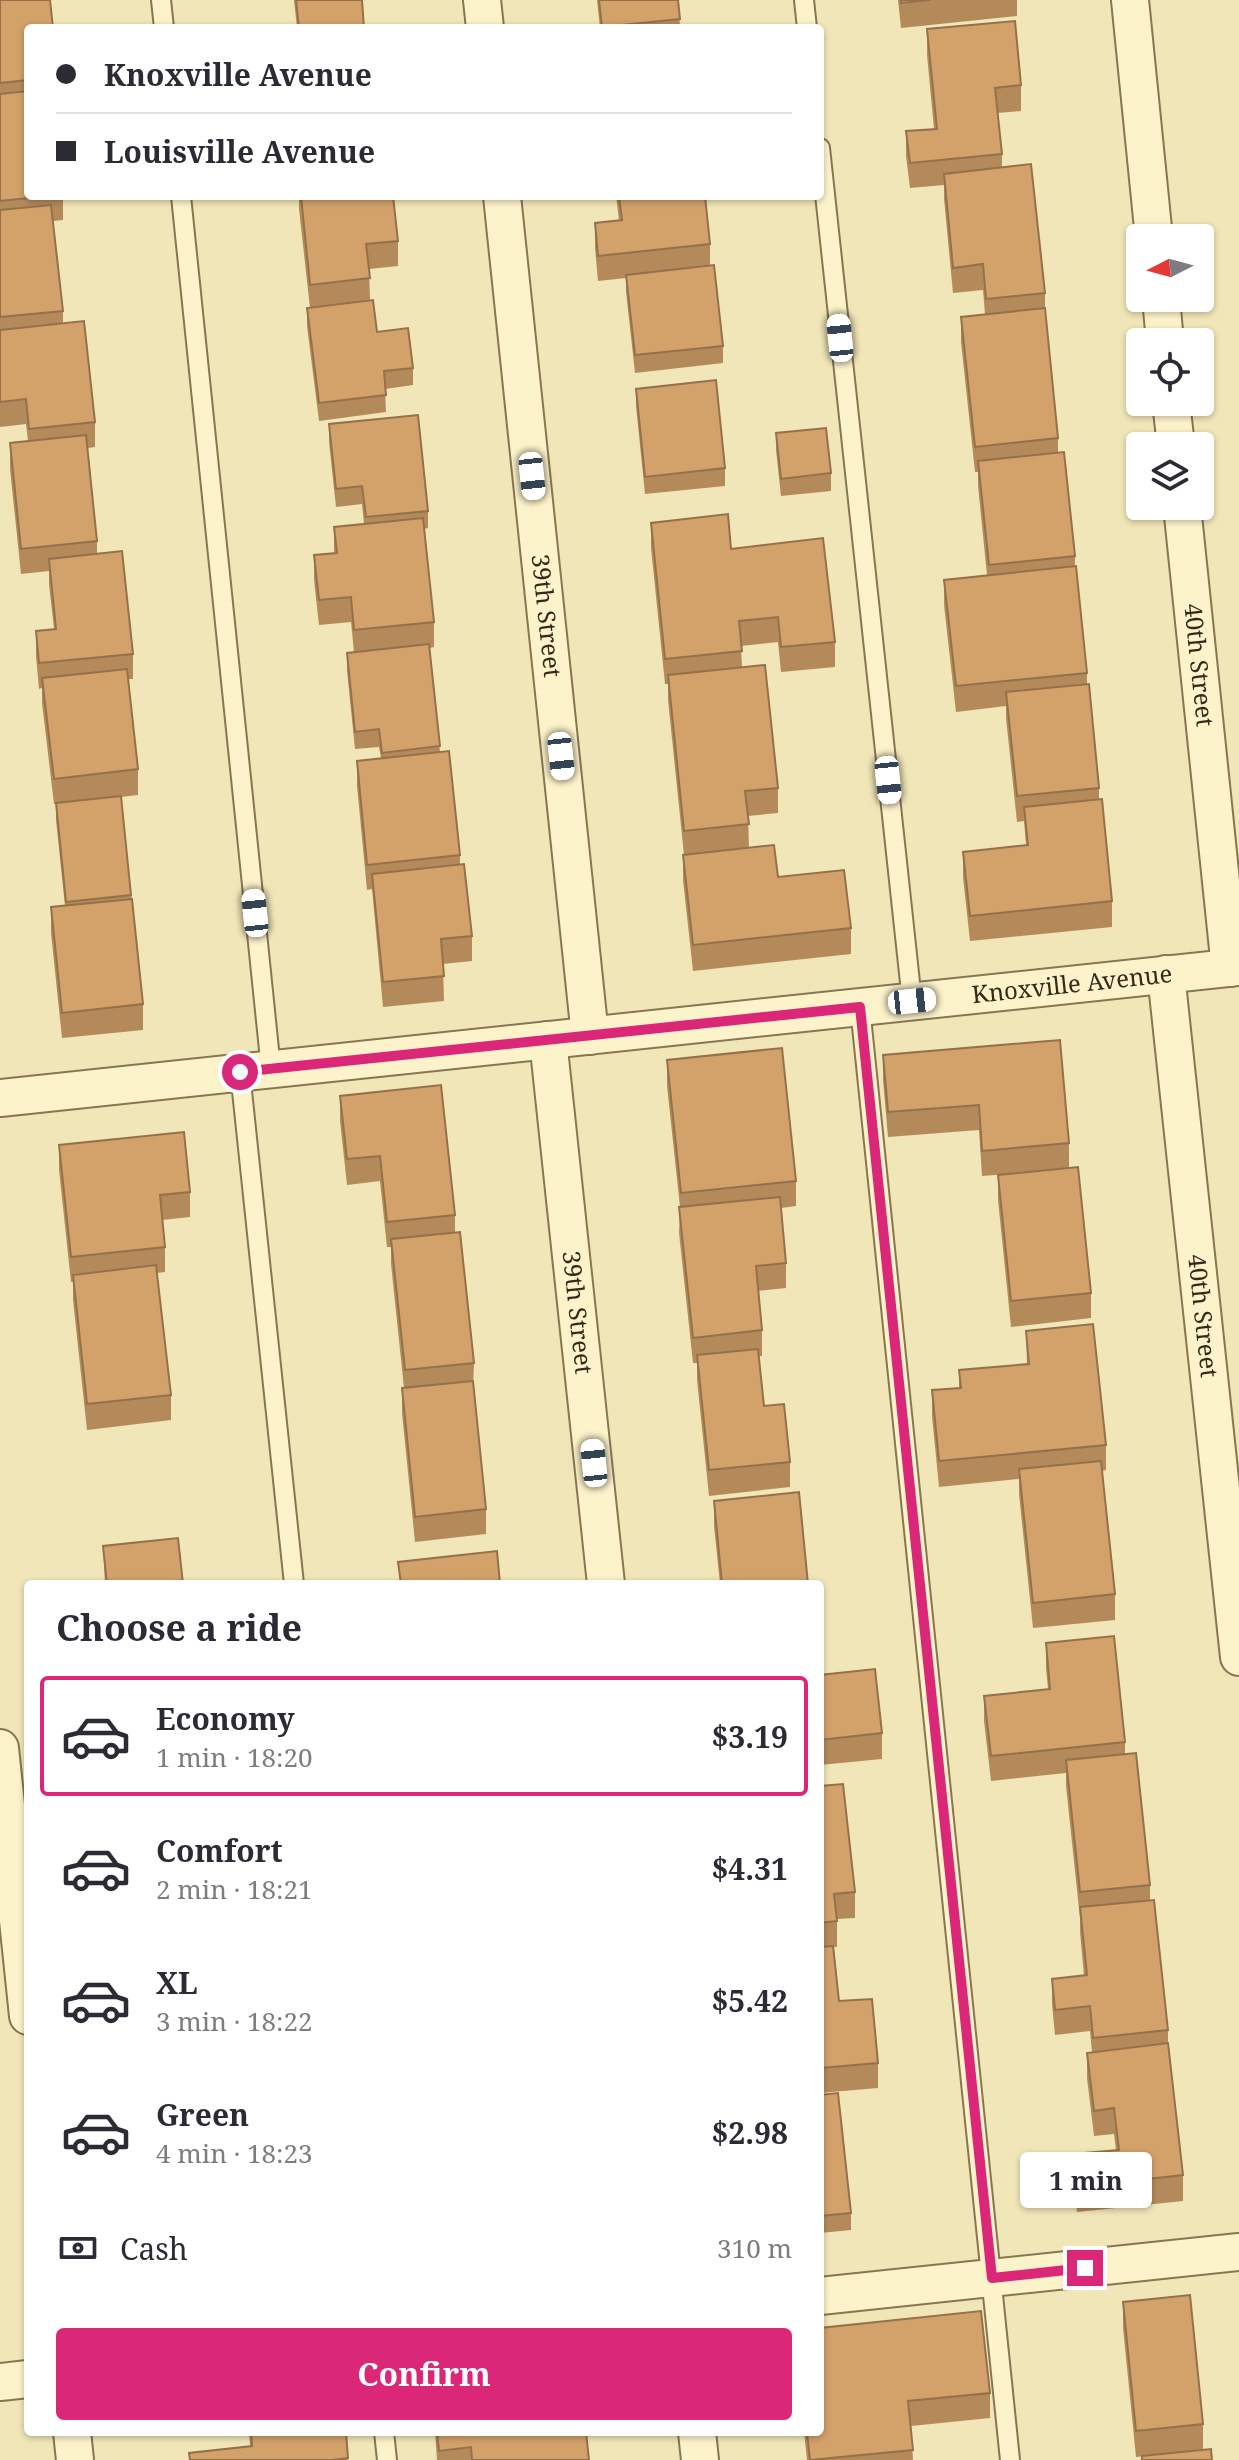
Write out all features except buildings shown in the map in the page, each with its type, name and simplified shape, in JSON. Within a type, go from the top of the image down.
[{"type":"street","points":[[482,0],[485,24]]},
{"type":"street","points":[[1130,0],[1153,224]]},
{"type":"street","name":"39th Street","points":[[502,200],[590,1036]]},
{"type":"street","name":"40th Street","points":[[1184,520],[1234,967]]},
{"type":"street","name":"Knoxville Avenue","points":[[0,1098],[1234,967]]},
{"type":"street","name":"40th Street","points":[[1166,974],[1239,1657]]},
{"type":"street","name":"39th Street","points":[[548,1040],[606,1580]]},
{"type":"street","points":[[0,1748],[24,1978]]},
{"type":"street","points":[[824,2296],[1239,2252]]},
{"type":"street","points":[[0,2382],[24,2379]]},
{"type":"street","points":[[72,2436],[75,2460]]},
{"type":"street","points":[[697,2436],[700,2460]]},
{"type":"lane","points":[[161,0],[164,24]]},
{"type":"lane","points":[[804,0],[807,24]]},
{"type":"lane","points":[[824,185],[912,1001]]},
{"type":"lane","points":[[181,200],[255,1071],[294,1580]]},
{"type":"lane","points":[[860,1007],[1010,2460]]},
{"type":"lane","points":[[384,2436],[387,2460]]},
{"type":"route","points":[[240,1072],[860,1007],[992,2278],[1085,2268]]}]
